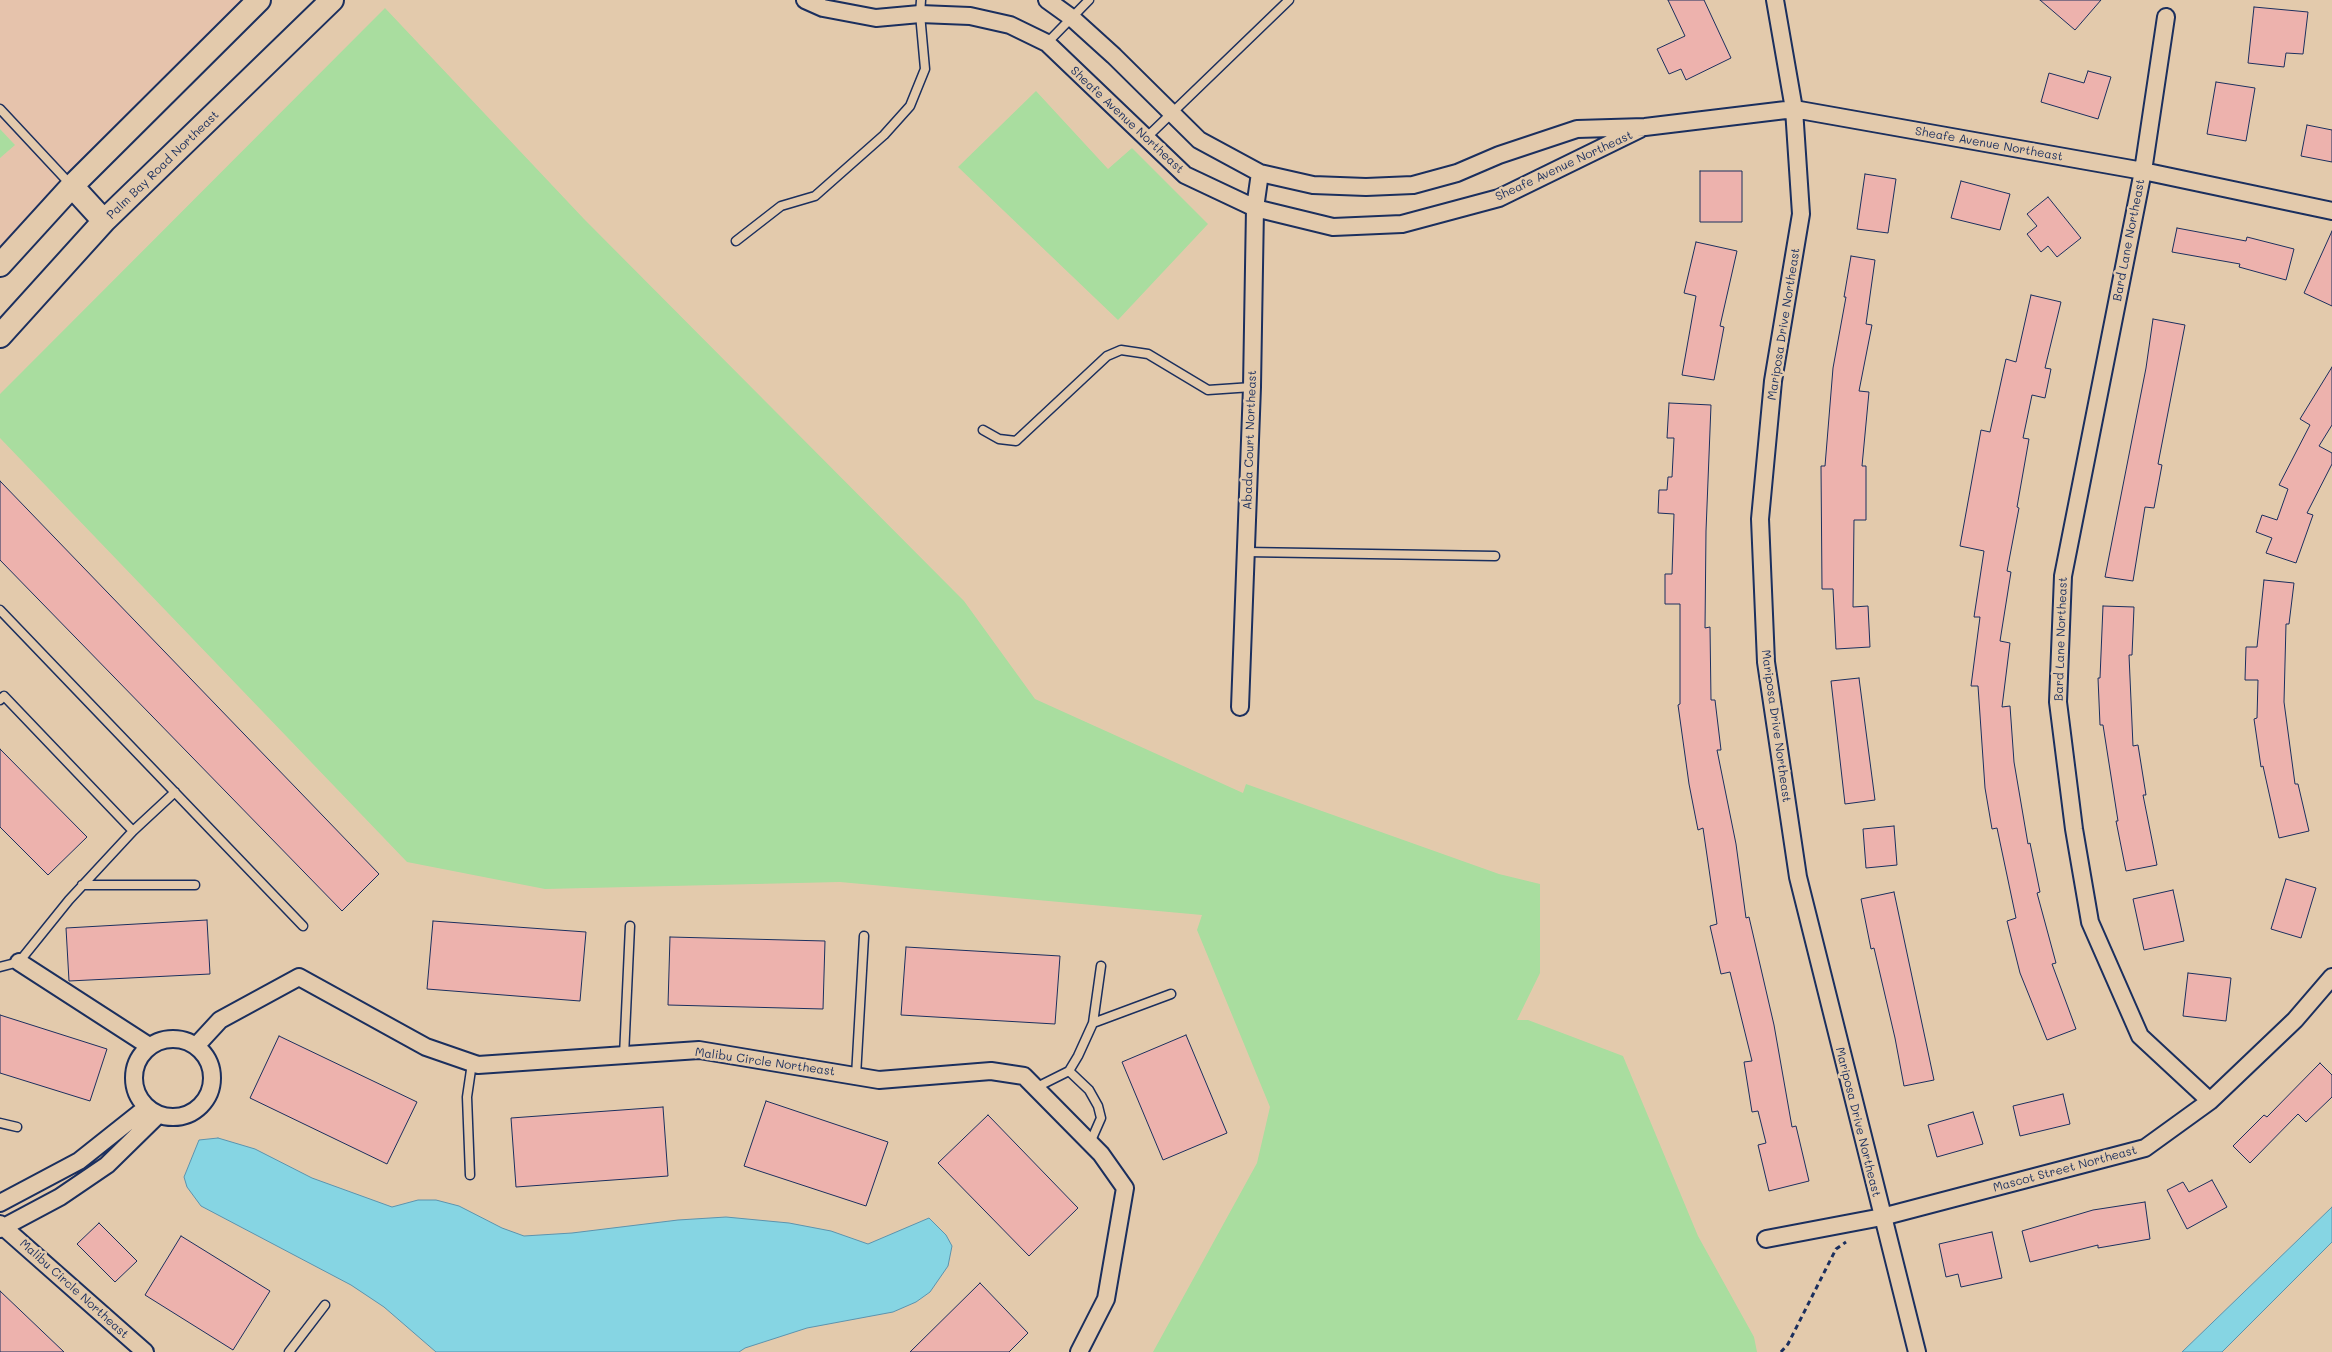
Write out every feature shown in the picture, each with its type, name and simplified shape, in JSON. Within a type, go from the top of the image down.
[{"type":"main road","points":[[0,265],[72,186],[259,0]]},
{"type":"main road","name":"Palm Bay Road Northeast","points":[[0,336],[104,221],[332,0]]},
{"type":"main road","points":[[72,186],[104,221]]},
{"type":"street","name":"Sheafe Avenue Northeast","points":[[806,0],[823,8],[876,18],[920,7],[1010,25],[1046,44],[1185,175],[1255,208],[1333,227],[1402,224],[1499,198],[1644,127]]},
{"type":"street","name":"Sheafe Avenue Northeast","points":[[1047,0],[1072,18],[1199,140],[1260,173],[1313,185],[1366,188],[1413,185],[1456,173],[1499,155],[1577,129],[1644,127],[1794,109],[2143,171],[2332,211]]},
{"type":"street","name":"Mariposa Drive Northeast","points":[[1775,0],[1794,109],[1801,214],[1773,381],[1760,519],[1766,662],[1798,876],[1917,1352]]},
{"type":"street","name":"Bard Lane Northeast","points":[[2166,17],[2143,171],[2063,576],[2058,702],[2074,829],[2090,922],[2140,1036],[2210,1101]]},
{"type":"street","name":"Abada Court Northeast","points":[[1240,707],[1252,387],[1255,208],[1260,173]]},
{"type":"street","points":[[19,962],[149,1046]]},
{"type":"street","name":"Malibu Circle Northeast","points":[[196,1046],[220,1020],[299,976],[426,1047],[478,1065],[700,1050],[879,1080],[991,1071],[1024,1076],[1090,1143],[1125,1188],[1106,1299],[1079,1352]]},
{"type":"street","name":"Mascot Street Northeast","points":[[1766,1239],[1882,1217],[2145,1148],[2210,1101],[2295,1020],[2332,977]]},
{"type":"street","points":[[177,1039],[196,1046],[204,1054],[210,1067],[212,1080],[208,1094],[202,1104],[188,1114],[175,1117],[152,1111],[140,1100],[133,1079],[136,1064],[149,1046],[163,1040],[177,1039]]},
{"type":"street","points":[[2,1202],[79,1161],[152,1111]]},
{"type":"street","name":"Malibu Circle Northeast","points":[[145,1352],[1,1226],[60,1197],[107,1165],[152,1111]]},
{"type":"lane","points":[[1046,44],[1089,0]]},
{"type":"lane","points":[[1146,138],[1290,0]]},
{"type":"lane","points":[[736,241],[782,206],[816,196],[884,135],[910,106],[925,69],[920,7]]},
{"type":"lane","points":[[0,109],[72,186]]},
{"type":"lane","points":[[984,430],[999,439],[1016,440],[1107,356],[1121,350],[1148,354],[1208,390],[1252,387]]},
{"type":"lane","points":[[1246,552],[1495,556]]},
{"type":"lane","points":[[0,610],[303,926]]},
{"type":"lane","points":[[0,700],[4,696],[133,831]]},
{"type":"lane","points":[[0,967],[19,962],[82,885],[133,831],[175,792]]},
{"type":"lane","points":[[82,885],[195,885]]},
{"type":"lane","points":[[624,1056],[630,926]]},
{"type":"lane","points":[[856,1076],[864,936]]},
{"type":"lane","points":[[1035,1088],[1069,1071],[1078,1056],[1093,1023],[1101,966]]},
{"type":"lane","points":[[1093,1023],[1171,994]]},
{"type":"lane","points":[[470,1175],[467,1097],[472,1063]]},
{"type":"lane","points":[[1069,1071],[1089,1090],[1098,1106],[1101,1118],[1090,1143]]},
{"type":"lane","points":[[0,1122],[17,1127]]},
{"type":"lane","points":[[289,1352],[325,1305]]},
{"type":"path","points":[[1781,1352],[1788,1344],[1836,1249],[1851,1239]]},
{"type":"shaded area","points":[[0,0],[243,0],[57,185],[0,249],[0,158],[15,145],[0,129]]},
{"type":"green space","points":[[385,8],[584,219],[964,601],[1035,699],[1243,793],[1246,784],[1499,874],[1540,884],[1540,973],[1517,1020],[1528,1020],[1623,1056],[1698,1236],[1754,1337],[1757,1352],[1153,1352],[1257,1163],[1270,1107],[1197,930],[1202,915],[840,882],[545,889],[407,862],[0,438],[0,394]]},
{"type":"green space","points":[[1036,91],[1108,169],[1132,148],[1208,224],[1118,320],[958,167]]},
{"type":"green space","points":[[0,129],[15,145],[0,158]]},
{"type":"water","points":[[218,1138],[255,1149],[312,1178],[392,1207],[418,1200],[436,1200],[459,1206],[502,1228],[524,1236],[572,1233],[678,1220],[726,1217],[789,1223],[831,1231],[868,1244],[929,1218],[946,1235],[952,1246],[948,1266],[930,1292],[916,1302],[893,1312],[807,1328],[745,1348],[739,1352],[436,1352],[384,1307],[351,1285],[201,1206],[187,1187],[184,1177],[199,1140]]},
{"type":"water","points":[[2332,1207],[2332,1242],[2222,1352],[2182,1352]]},
{"type":"building","points":[[1668,0],[1704,0],[1731,58],[1686,80],[1681,69],[1669,74],[1657,49],[1685,36]]},
{"type":"building","points":[[2040,0],[2101,0],[2075,30]]},
{"type":"building","points":[[2254,7],[2308,12],[2303,54],[2286,53],[2284,67],[2248,63]]},
{"type":"building","points":[[2088,71],[2111,77],[2098,119],[2041,102],[2049,73],[2084,83]]},
{"type":"building","points":[[2216,82],[2255,88],[2246,141],[2207,134]]},
{"type":"building","points":[[2307,125],[2332,130],[2332,162],[2301,156]]},
{"type":"building","points":[[1700,171],[1742,171],[1742,222],[1700,222]]},
{"type":"building","points":[[1865,174],[1896,179],[1888,233],[1857,229]]},
{"type":"building","points":[[1961,181],[2010,194],[2000,230],[1951,218]]},
{"type":"building","points":[[2048,197],[2081,238],[2057,257],[2048,246],[2041,252],[2027,234],[2037,226],[2027,214]]},
{"type":"building","points":[[2177,228],[2246,241],[2247,237],[2294,249],[2286,280],[2239,267],[2240,264],[2172,252]]},
{"type":"building","points":[[2332,231],[2332,306],[2304,293]]},
{"type":"building","points":[[1696,242],[1737,251],[1720,326],[1724,327],[1714,380],[1682,375],[1696,296],[1684,293]]},
{"type":"building","points":[[1851,256],[1875,260],[1866,324],[1872,325],[1859,391],[1869,392],[1862,466],[1866,466],[1866,520],[1854,520],[1853,607],[1868,606],[1870,647],[1836,649],[1833,589],[1822,589],[1821,466],[1825,466],[1833,368],[1846,297],[1844,297]]},
{"type":"building","points":[[2031,295],[2061,302],[2045,368],[2051,369],[2045,398],[2032,395],[2023,438],[2029,439],[2007,571],[2011,572],[2000,641],[2010,643],[2002,707],[2010,706],[2014,762],[2028,844],[2030,843],[2040,892],[2037,893],[2056,963],[2052,964],[2076,1029],[2047,1040],[2020,973],[2007,921],[2016,918],[1997,828],[1992,829],[1985,788],[1978,686],[1971,686],[1980,617],[1974,617],[1984,551],[1960,546],[1981,430],[1990,432],[2006,359],[2016,362]]},
{"type":"building","points":[[2153,319],[2185,325],[2158,464],[2162,465],[2154,508],[2145,507],[2133,581],[2105,577],[2146,368]]},
{"type":"building","points":[[2332,367],[2332,425],[2319,446],[2332,453],[2332,464],[2307,513],[2313,515],[2296,563],[2266,553],[2272,538],[2256,532],[2262,515],[2277,520],[2288,489],[2279,485],[2310,425],[2300,419]]},
{"type":"building","points":[[1669,403],[1711,405],[1706,531],[1705,628],[1710,627],[1711,700],[1715,700],[1721,750],[1717,750],[1736,844],[1746,918],[1749,917],[1774,1025],[1792,1127],[1796,1126],[1809,1181],[1769,1191],[1758,1145],[1766,1143],[1758,1111],[1752,1112],[1744,1062],[1752,1061],[1730,972],[1721,974],[1710,926],[1717,924],[1703,828],[1698,830],[1689,784],[1678,705],[1680,704],[1680,604],[1665,604],[1665,574],[1672,574],[1674,514],[1658,513],[1659,490],[1667,490],[1668,477],[1672,477],[1674,438],[1667,438]]},
{"type":"building","points":[[0,481],[379,874],[342,911],[0,560]]},
{"type":"building","points":[[2264,580],[2294,583],[2289,624],[2286,624],[2284,702],[2295,784],[2298,784],[2309,831],[2279,838],[2263,766],[2261,767],[2254,719],[2257,718],[2258,680],[2245,680],[2246,647],[2257,647]]},
{"type":"building","points":[[2103,606],[2134,607],[2132,655],[2129,655],[2133,746],[2138,745],[2146,795],[2143,795],[2157,865],[2126,871],[2116,821],[2118,821],[2103,725],[2100,725],[2098,678],[2100,678]]},
{"type":"building","points":[[1859,678],[1875,800],[1845,804],[1831,681]]},
{"type":"building","points":[[0,749],[87,837],[48,875],[0,827]]},
{"type":"building","points":[[1894,826],[1897,865],[1866,868],[1863,829]]},
{"type":"building","points":[[2286,879],[2316,888],[2301,938],[2271,929]]},
{"type":"building","points":[[2173,890],[2184,941],[2144,950],[2133,899]]},
{"type":"building","points":[[1894,892],[1934,1080],[1904,1086],[1895,1038],[1874,948],[1871,949],[1861,899]]},
{"type":"building","points":[[207,920],[210,974],[69,981],[66,928]]},
{"type":"building","points":[[433,921],[586,932],[580,1001],[427,989]]},
{"type":"building","points":[[670,937],[825,941],[823,1009],[668,1005]]},
{"type":"building","points":[[906,947],[1060,956],[1055,1024],[901,1015]]},
{"type":"building","points":[[2188,973],[2231,978],[2226,1021],[2183,1016]]},
{"type":"building","points":[[0,1015],[107,1049],[90,1101],[0,1073]]},
{"type":"building","points":[[1186,1035],[1227,1133],[1163,1160],[1122,1062]]},
{"type":"building","points":[[279,1036],[417,1102],[387,1164],[250,1098]]},
{"type":"building","points":[[2320,1063],[2332,1075],[2332,1097],[2306,1122],[2298,1114],[2250,1163],[2233,1146],[2264,1115],[2267,1117]]},
{"type":"building","points":[[2063,1094],[2070,1124],[2020,1136],[2013,1106]]},
{"type":"building","points":[[766,1101],[888,1142],[866,1206],[744,1166]]},
{"type":"building","points":[[663,1107],[668,1176],[516,1187],[511,1118]]},
{"type":"building","points":[[1973,1112],[1983,1144],[1937,1157],[1928,1125]]},
{"type":"building","points":[[988,1115],[1078,1208],[1029,1256],[938,1163]]},
{"type":"building","points":[[2212,1180],[2227,1207],[2187,1229],[2167,1190],[2183,1182],[2189,1192]]},
{"type":"building","points":[[2145,1202],[2150,1239],[2098,1248],[2098,1245],[2030,1262],[2022,1231],[2093,1210]]},
{"type":"building","points":[[99,1223],[137,1261],[115,1282],[77,1244]]},
{"type":"building","points":[[1992,1232],[2002,1278],[1961,1287],[1958,1274],[1946,1277],[1939,1244]]},
{"type":"building","points":[[181,1236],[270,1291],[233,1350],[145,1295]]},
{"type":"building","points":[[980,1283],[1028,1333],[1009,1352],[910,1352]]},
{"type":"building","points":[[0,1291],[64,1352],[0,1352]]}]
